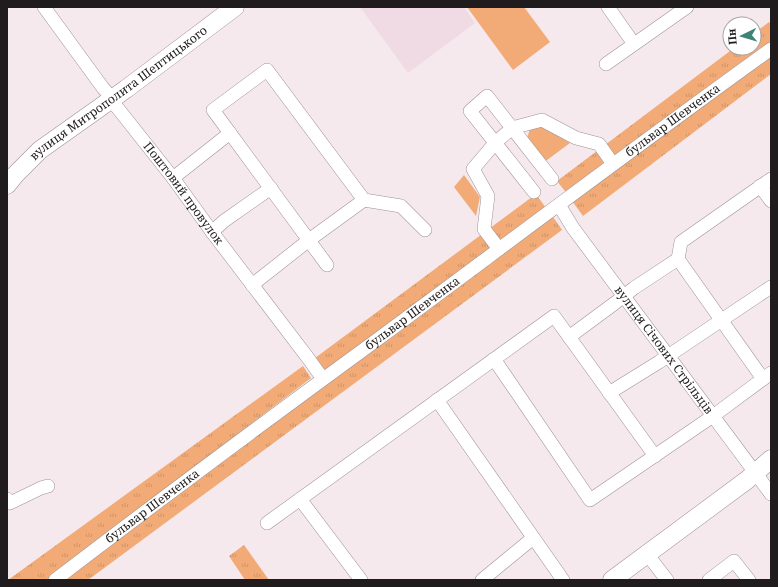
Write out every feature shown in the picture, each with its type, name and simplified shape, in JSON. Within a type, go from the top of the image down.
[{"type":"street","name":"Поштовий провулок","points":[[44,7],[102,88],[112,98],[116,106],[173,178],[323,379]]},
{"type":"street","name":"вулиця Митрополита Шептицького","points":[[7,184],[15,174],[40,150],[235,7]]},
{"type":"street","points":[[608,7],[634,44]]},
{"type":"street","points":[[606,64],[687,7]]},
{"type":"street","name":"бульвар Шевченка","points":[[55,580],[323,379],[771,49]]},
{"type":"street","points":[[327,265],[213,110],[267,70],[364,200],[401,206],[425,230]]},
{"type":"street","points":[[534,192],[470,111],[487,96],[552,179]]},
{"type":"street","points":[[499,249],[484,229],[488,196],[473,170],[495,143],[512,128],[542,120],[576,138],[599,144],[613,164]]},
{"type":"street","points":[[173,178],[230,133]]},
{"type":"street","points":[[494,359],[590,500],[713,416],[767,376],[721,320],[678,260],[681,242],[766,182],[771,201]]},
{"type":"street","points":[[212,232],[224,221],[271,188]]},
{"type":"street","points":[[252,285],[309,240],[364,200]]},
{"type":"street","name":"вулиця Січових Стрільців","points":[[559,205],[574,228],[771,494]]},
{"type":"street","points":[[569,337],[624,295],[678,260]]},
{"type":"street","points":[[609,393],[668,356],[771,287]]},
{"type":"street","points":[[267,523],[554,316],[655,456]]},
{"type":"street","points":[[437,400],[562,580]]},
{"type":"street","points":[[612,580],[747,480],[771,459]]},
{"type":"street","points":[[7,499],[10,503],[48,486]]},
{"type":"street","points":[[300,499],[361,580]]},
{"type":"street","points":[[482,580],[533,538]]},
{"type":"street","points":[[647,554],[667,580]]},
{"type":"street","points":[[708,580],[734,561],[749,580]]},
{"type":"shaded area","points":[[360,7],[464,7],[475,23],[408,73]]},
{"type":"green space","points":[[467,7],[524,7],[550,42],[513,70]]},
{"type":"green space","points":[[769,22],[771,24],[771,43],[762,50],[762,27]]},
{"type":"green space","points":[[771,51],[771,74],[583,216],[572,201]]},
{"type":"green space","points":[[723,56],[754,56],[568,195],[557,181]]},
{"type":"green space","points":[[540,125],[570,143],[543,163],[526,141],[531,126]]},
{"type":"green space","points":[[464,175],[480,197],[476,216],[454,187]]},
{"type":"green space","points":[[536,194],[546,208],[324,371],[315,358]]},
{"type":"green space","points":[[551,214],[562,230],[88,580],[58,580]]},
{"type":"green space","points":[[303,366],[311,378],[46,580],[8,580]]},
{"type":"green space","points":[[244,545],[269,580],[245,580],[229,556]]}]
